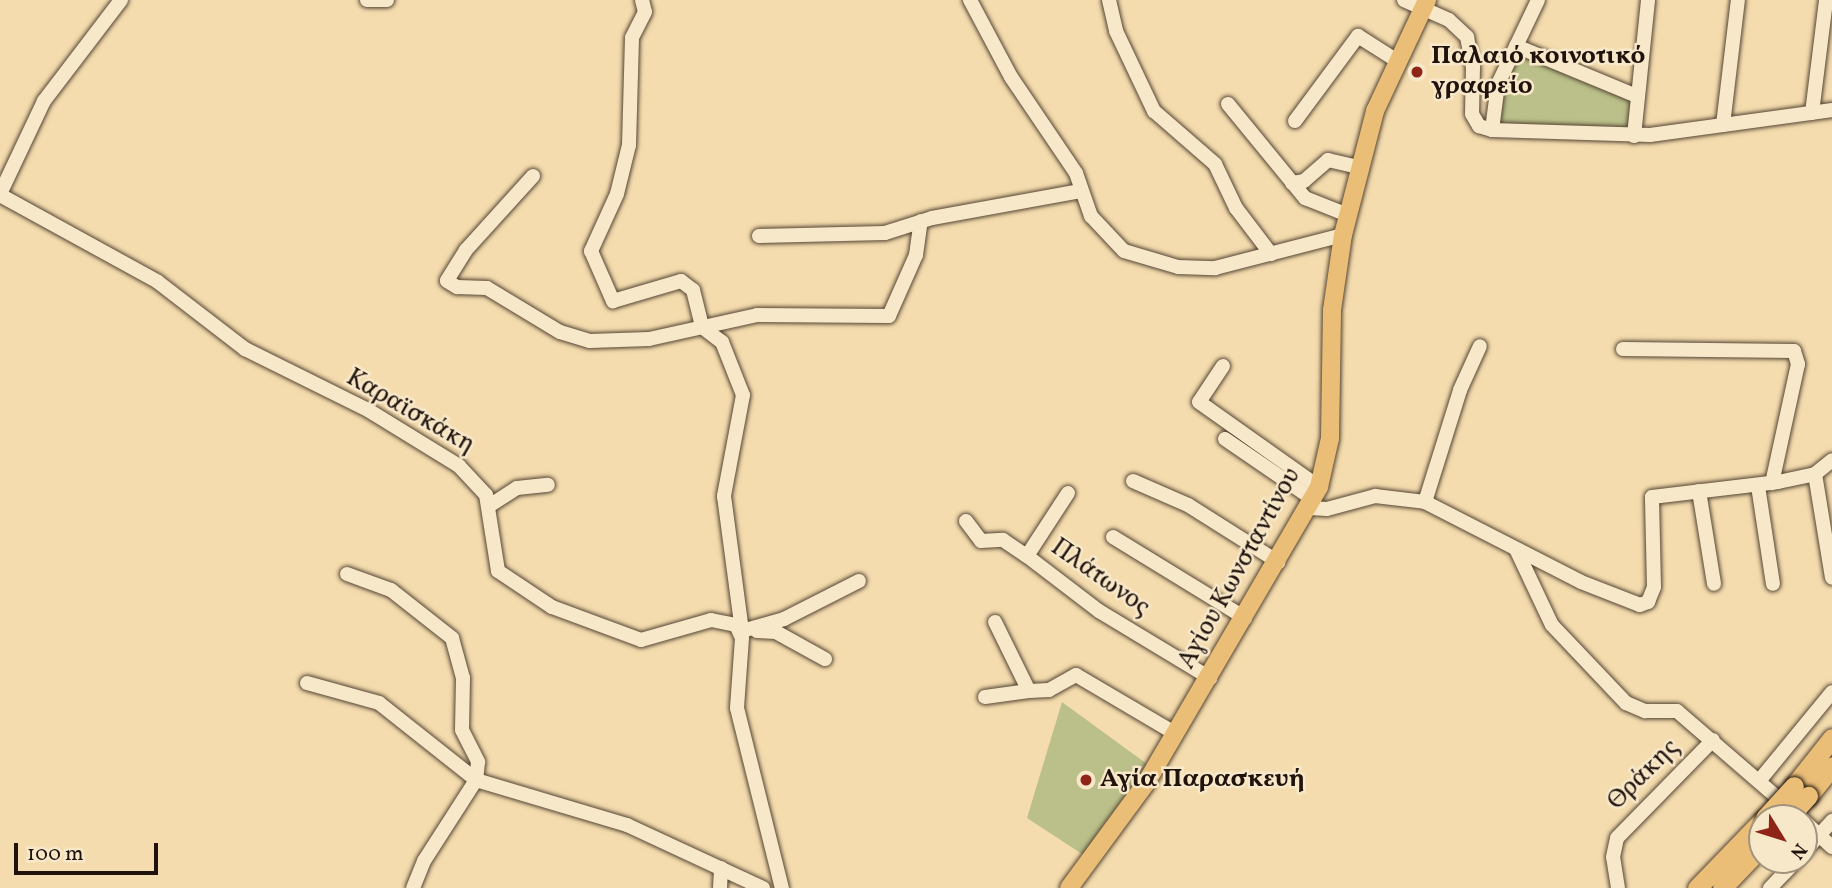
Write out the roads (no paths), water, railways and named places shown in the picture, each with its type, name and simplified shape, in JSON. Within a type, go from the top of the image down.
[{"type":"highway","points":[[1795,804],[1832,738]]},
{"type":"highway","points":[[1784,804],[1832,766]]},
{"type":"highway","points":[[1697,888],[1748,835]]},
{"type":"highway","points":[[1722,888],[1748,861]]},
{"type":"main road","name":"Αγίου Κωνσταντίνου","points":[[1069,888],[1127,813],[1210,678],[1314,498],[1330,438],[1332,310],[1343,235],[1375,111],[1396,60],[1424,5]]},
{"type":"street","points":[[0,195],[44,101],[121,0]]},
{"type":"street","points":[[367,0],[387,0]]},
{"type":"street","points":[[642,0],[645,12],[632,38],[629,145],[617,194],[591,251],[613,301],[681,281],[693,290],[702,327],[722,342],[743,396],[724,496],[742,631],[737,708],[782,888]]},
{"type":"street","points":[[970,0],[1011,78],[1076,173],[1102,232],[1116,246],[1141,258],[1204,268],[1343,235]]},
{"type":"street","points":[[1109,0],[1116,32],[1154,111],[1214,164],[1236,208],[1271,254]]},
{"type":"street","points":[[1404,0],[1424,5],[1449,20],[1467,37],[1473,68],[1471,94],[1475,121],[1492,130],[1634,136],[1832,110]]},
{"type":"street","points":[[1492,130],[1495,94],[1538,0]]},
{"type":"street","points":[[1634,136],[1648,0]]},
{"type":"street","points":[[1723,125],[1738,0]]},
{"type":"street","points":[[1812,113],[1826,0]]},
{"type":"street","points":[[1295,121],[1358,36],[1396,60]]},
{"type":"street","points":[[1516,46],[1637,96]]},
{"type":"street","points":[[1228,104],[1292,183],[1313,204],[1348,215]]},
{"type":"street","points":[[1292,183],[1304,181],[1328,160],[1359,167]]},
{"type":"street","points":[[533,176],[451,269],[447,281],[451,286],[487,288],[561,332],[590,341],[649,339],[765,314],[811,319],[889,316],[916,255],[921,221]]},
{"type":"street","points":[[759,236],[885,233],[921,221],[1082,191]]},
{"type":"street","name":"Καραϊσκάκη","points":[[0,195],[158,282],[245,349],[368,410],[450,460],[481,486],[488,506],[498,571],[552,607],[641,640],[711,620],[729,622],[742,631],[776,632],[825,659]]},
{"type":"street","points":[[1425,502],[1460,390],[1480,346]]},
{"type":"street","points":[[1623,349],[1794,351],[1798,364],[1765,485],[1773,584]]},
{"type":"street","points":[[1223,366],[1199,402],[1327,509],[1375,496],[1425,502],[1581,582],[1644,604],[1654,587],[1650,500],[1659,494],[1765,485],[1815,474],[1832,460]]},
{"type":"street","points":[[1225,439],[1314,498]]},
{"type":"street","points":[[1815,474],[1832,578]]},
{"type":"street","points":[[1133,481],[1188,505],[1278,562]]},
{"type":"street","points":[[488,506],[517,488],[548,485]]},
{"type":"street","points":[[1699,491],[1714,584]]},
{"type":"street","name":"Πλάτωνος","points":[[1068,493],[1027,556],[1099,611],[1210,678]]},
{"type":"street","points":[[966,521],[981,541],[1003,540],[1027,556]]},
{"type":"street","points":[[1113,537],[1245,618]]},
{"type":"street","points":[[1516,549],[1552,625],[1626,703],[1645,710],[1677,711],[1784,804]]},
{"type":"street","points":[[347,574],[391,590],[453,638],[463,678],[462,730],[478,762],[476,780],[425,860],[413,888]]},
{"type":"street","points":[[742,631],[784,619],[859,581]]},
{"type":"street","points":[[995,622],[1029,691]]},
{"type":"street","points":[[985,698],[1049,690],[1076,675],[1176,734]]},
{"type":"street","points":[[307,683],[379,703],[476,780],[626,825],[762,888]]},
{"type":"street","points":[[1759,781],[1832,692]]},
{"type":"street","name":"Θράκης","points":[[1618,888],[1613,857],[1618,838],[1628,822],[1713,740]]},
{"type":"street","points":[[1832,821],[1820,835],[1832,847]]},
{"type":"street","points":[[720,888],[721,868]]},
{"type":"street","points":[[1770,888],[1784,874]]},
{"type":"place","name":"Παλαιό κοινοτικό γραφείο","points":[[1417,72]]},
{"type":"place","name":"Αγία Παρασκευή","points":[[1086,780]]}]
